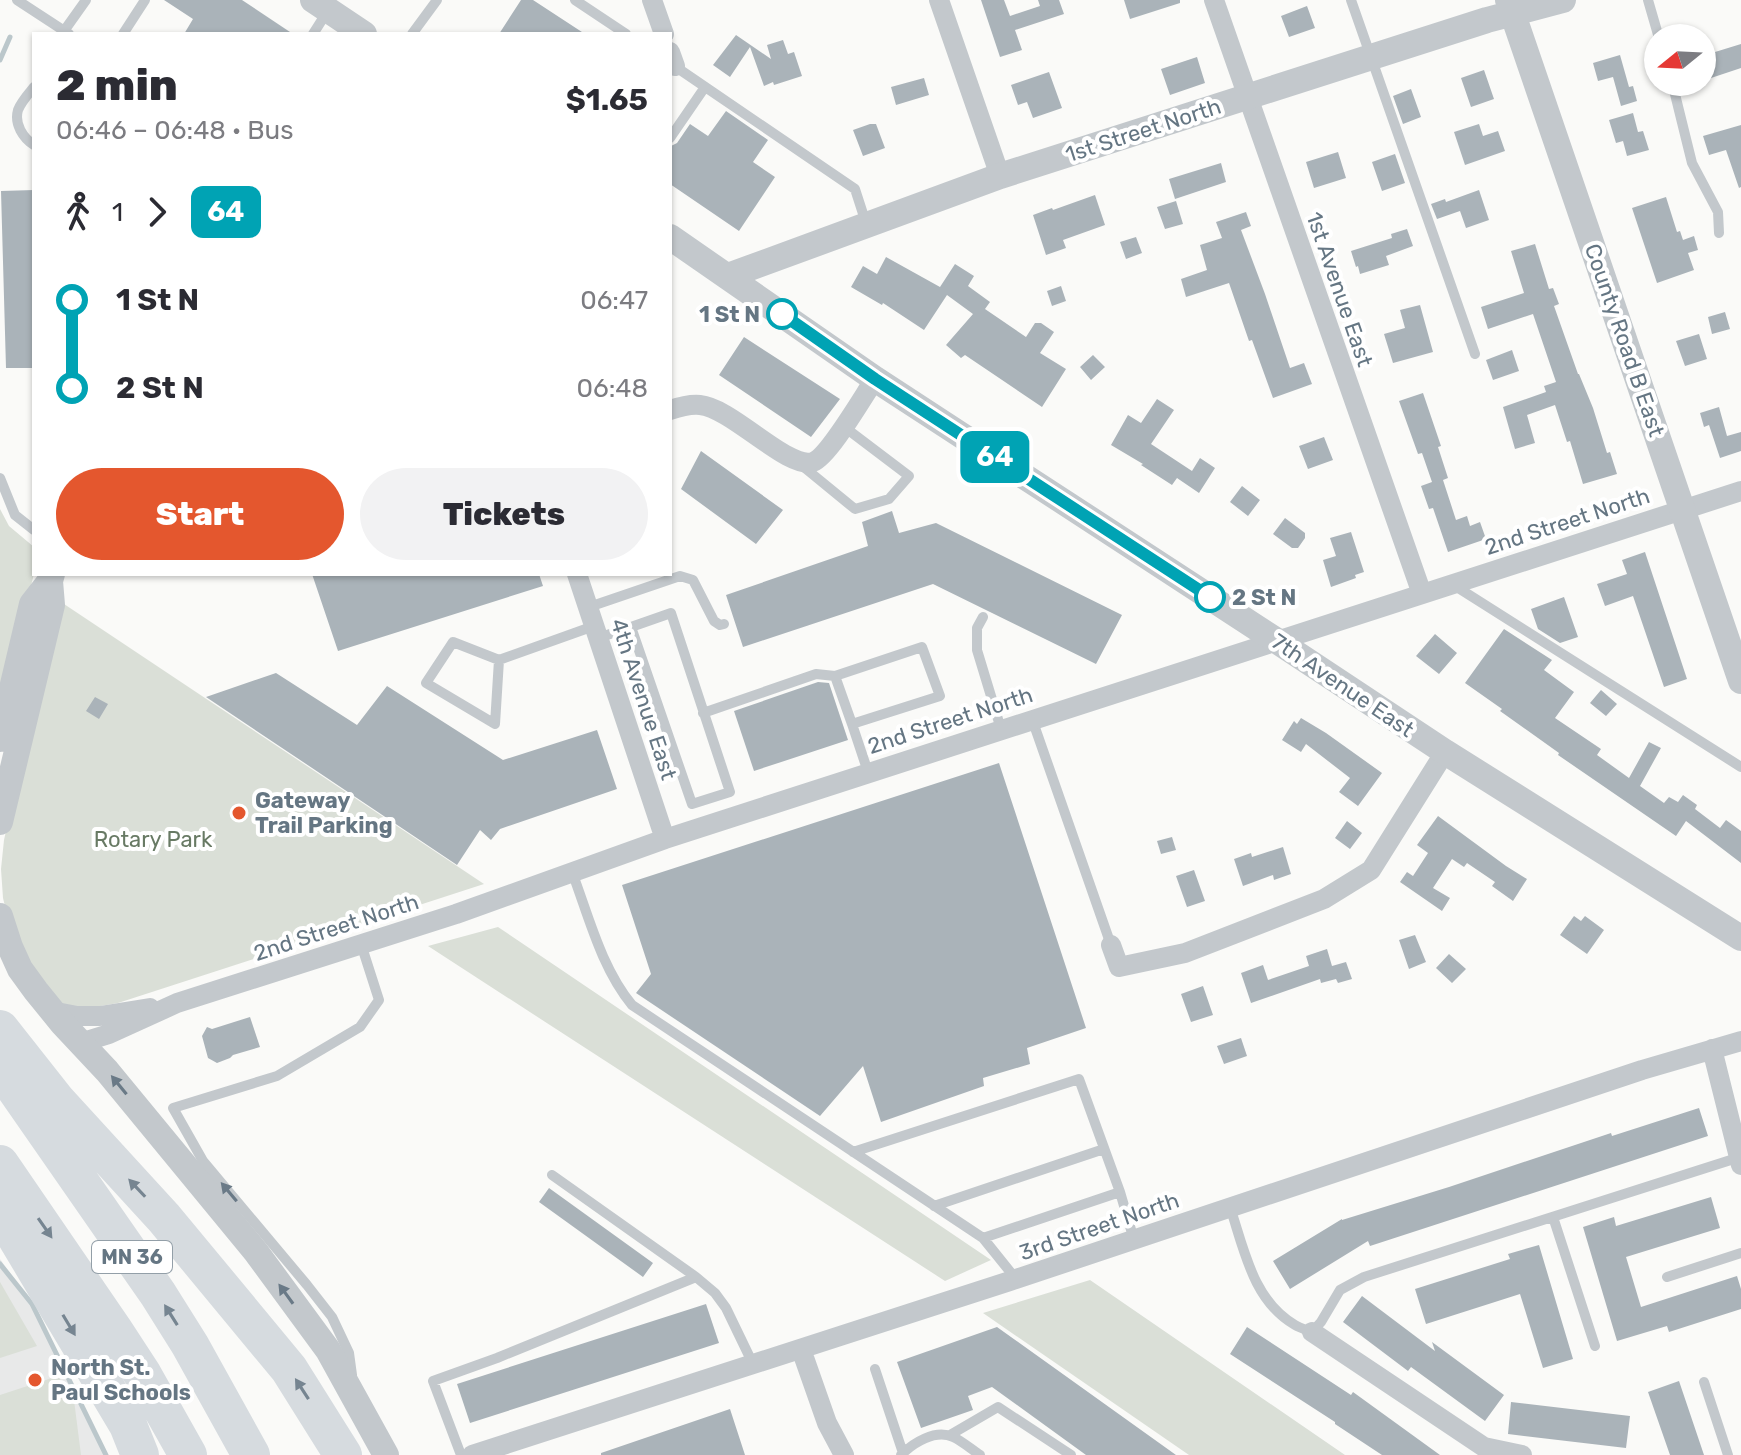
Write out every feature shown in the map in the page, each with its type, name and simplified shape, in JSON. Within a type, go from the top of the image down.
[{"type":"highway","points":[[0,1029],[56,1100],[164,1218],[289,1369],[343,1455]]},
{"type":"highway","name":"MN 36","points":[[0,1067],[158,1294],[251,1455]]},
{"type":"highway","name":"MN 36","points":[[0,1164],[143,1375],[188,1455]]},
{"type":"highway","points":[[0,1210],[128,1425],[140,1455]]},
{"type":"street","points":[[652,0],[663,32]]},
{"type":"street","points":[[939,0],[1000,176]]},
{"type":"street","name":"1st Avenue East","points":[[1214,0],[1422,594]]},
{"type":"street","name":"1st Street North","points":[[728,276],[1000,176],[1487,20],[1511,7],[1563,0]]},
{"type":"street","points":[[321,5],[361,32]]},
{"type":"street","name":"County Road B East","points":[[1511,7],[1741,681]]},
{"type":"street","name":"7th Avenue East","points":[[672,238],[875,379],[1445,752],[1741,938]]},
{"type":"street","points":[[672,409],[701,405],[720,412],[798,463],[814,462],[827,450],[875,379]]},
{"type":"street","name":"2nd Street North","points":[[80,1043],[109,1034],[177,1003],[456,914],[737,815],[1741,491]]},
{"type":"street","name":"4th Avenue East","points":[[578,576],[665,839]]},
{"type":"street","points":[[0,739],[32,604],[51,577]]},
{"type":"street","points":[[0,822],[52,605],[51,577]]},
{"type":"street","points":[[1111,945],[1119,967],[1185,953],[1324,899],[1371,870],[1445,752]]},
{"type":"street","points":[[0,916],[20,969],[51,1011],[107,1071],[256,1252],[328,1350],[389,1452]]},
{"type":"street","points":[[0,967],[48,1030],[66,1042],[80,1043]]},
{"type":"street","name":"2nd Street North","points":[[51,1011],[100,1016],[177,1003]]},
{"type":"street","name":"3rd Street North","points":[[472,1455],[1016,1279],[1642,1070],[1741,1041]]},
{"type":"street","points":[[1712,1049],[1740,1161]]},
{"type":"street","points":[[1312,1332],[1484,1447],[1522,1455]]},
{"type":"street","points":[[801,1349],[827,1423],[844,1455]]},
{"type":"lane","points":[[17,0],[65,32]]},
{"type":"lane","points":[[68,32],[86,0]]},
{"type":"lane","points":[[124,32],[145,0]]},
{"type":"lane","points":[[413,32],[437,0]]},
{"type":"lane","points":[[575,0],[623,32]]},
{"type":"lane","points":[[1351,0],[1475,354]]},
{"type":"lane","points":[[1648,0],[1655,24]]},
{"type":"lane","points":[[314,32],[321,5]]},
{"type":"lane","points":[[672,60],[705,87],[855,189],[867,225]]},
{"type":"lane","points":[[672,135],[705,87]]},
{"type":"lane","points":[[32,90],[18,111],[24,139],[32,144]]},
{"type":"lane","points":[[1675,96],[1692,163],[1718,212],[1719,233]]},
{"type":"lane","points":[[798,463],[855,509],[889,499],[909,476],[843,426]]},
{"type":"lane","points":[[0,478],[15,515],[32,528]]},
{"type":"lane","points":[[499,660],[495,724],[426,683],[453,642],[499,660],[594,624],[680,576],[693,580],[714,621],[724,624]]},
{"type":"lane","points":[[1452,584],[1741,767]]},
{"type":"lane","points":[[594,624],[631,627],[671,613],[737,815]]},
{"type":"lane","points":[[983,617],[977,628],[977,650],[1001,729]]},
{"type":"lane","points":[[631,627],[692,804],[730,792]]},
{"type":"lane","points":[[703,713],[816,674],[835,676],[922,647],[940,696],[852,724]]},
{"type":"lane","points":[[835,676],[868,772]]},
{"type":"lane","points":[[1032,719],[1111,945]]},
{"type":"lane","points":[[572,872],[597,944],[621,991],[632,1005],[983,1238],[1016,1279]]},
{"type":"lane","points":[[355,1397],[349,1353],[332,1317],[203,1161],[173,1108],[277,1076],[360,1027],[379,1000],[361,944]]},
{"type":"lane","points":[[853,1152],[1079,1079],[1134,1240]]},
{"type":"lane","points":[[934,1206],[1104,1149]]},
{"type":"lane","points":[[1230,1207],[1252,1275],[1268,1302],[1294,1325],[1312,1332],[1340,1290],[1364,1277],[1740,1161]]},
{"type":"lane","points":[[552,1175],[715,1293],[726,1308],[753,1364]]},
{"type":"lane","points":[[983,1238],[1120,1192]]},
{"type":"lane","points":[[1553,1217],[1595,1346]]},
{"type":"lane","points":[[1667,1277],[1741,1253]]},
{"type":"lane","points":[[461,1455],[433,1381],[696,1277]]},
{"type":"lane","points":[[875,1369],[902,1454],[911,1445],[932,1436],[950,1435],[998,1407],[1071,1455]]},
{"type":"lane","points":[[1704,1382],[1728,1455]]},
{"type":"lane","points":[[950,1435],[980,1455]]},
{"type":"shaded area","name":"North St. Paul Schools","points":[[0,1259],[32,1304],[107,1455],[0,1455]]},
{"type":"green space","points":[[0,509],[9,526],[32,545],[33,576],[0,708]]},
{"type":"green space","name":"Rotary Park","points":[[58,600],[484,884],[118,1003],[83,1009],[63,1004],[33,972],[10,927],[3,898],[1,869],[4,840]]},
{"type":"green space","points":[[498,927],[991,1260],[945,1281],[428,946]]},
{"type":"green space","points":[[1090,1280],[1345,1455],[1189,1455],[983,1313]]},
{"type":"green space","points":[[0,1282],[37,1346],[0,1358]]},
{"type":"green space","points":[[58,1376],[74,1400],[81,1455],[0,1455],[0,1395]]},
{"type":"building","points":[[164,0],[242,0],[290,32],[185,32],[193,19]]},
{"type":"building","points":[[521,0],[533,0],[582,32],[500,32]]},
{"type":"building","points":[[981,0],[1004,0],[1010,16],[1040,6],[1038,0],[1059,0],[1064,14],[1015,30],[1022,50],[1000,57]]},
{"type":"building","points":[[1124,0],[1180,0],[1180,3],[1130,19]]},
{"type":"building","points":[[1307,6],[1315,28],[1289,37],[1281,16]]},
{"type":"building","points":[[736,35],[771,59],[767,45],[783,40],[788,54],[794,52],[802,76],[764,86],[750,47],[730,77],[713,65]]},
{"type":"building","points":[[1741,44],[1741,68],[1716,76],[1716,52]]},
{"type":"building","points":[[1620,55],[1629,87],[1633,86],[1637,101],[1621,106],[1613,77],[1598,81],[1593,63]]},
{"type":"building","points":[[1197,57],[1205,83],[1170,95],[1161,69]]},
{"type":"building","points":[[1484,70],[1494,99],[1471,107],[1461,78]]},
{"type":"building","points":[[1049,72],[1062,108],[1033,118],[1027,102],[1018,105],[1011,85]]},
{"type":"building","points":[[924,78],[929,95],[896,105],[891,87]]},
{"type":"building","points":[[1411,89],[1421,117],[1403,124],[1393,96]]},
{"type":"building","points":[[726,111],[768,140],[753,162],[775,177],[739,231],[672,185],[672,146],[690,124],[708,136]]},
{"type":"building","points":[[1633,113],[1638,132],[1643,131],[1649,150],[1627,156],[1623,141],[1616,143],[1609,120]]},
{"type":"building","points":[[876,124],[885,148],[863,156],[853,130]]},
{"type":"building","points":[[1479,124],[1483,136],[1498,131],[1505,151],[1465,165],[1454,132]]},
{"type":"building","points":[[1741,125],[1739,188],[1726,150],[1709,155],[1703,136]]},
{"type":"building","points":[[1338,152],[1346,178],[1314,188],[1306,162]]},
{"type":"building","points":[[1395,154],[1405,183],[1382,191],[1372,162]]},
{"type":"building","points":[[1221,163],[1226,182],[1175,199],[1169,179]]},
{"type":"building","points":[[32,190],[32,368],[6,368],[1,191]]},
{"type":"building","points":[[1479,190],[1489,220],[1466,228],[1460,211],[1437,219],[1431,204]]},
{"type":"building","points":[[1095,195],[1105,225],[1063,240],[1066,248],[1046,255],[1033,215]]},
{"type":"building","points":[[1666,197],[1677,232],[1680,231],[1683,240],[1694,236],[1698,250],[1688,253],[1694,270],[1657,283],[1632,208]]},
{"type":"building","points":[[1176,201],[1183,224],[1165,229],[1157,207]]},
{"type":"building","points":[[1246,212],[1251,226],[1241,230],[1290,368],[1304,363],[1312,384],[1273,398],[1229,283],[1186,297],[1181,279],[1207,270],[1200,245],[1222,238],[1216,222]]},
{"type":"building","points":[[1407,229],[1413,246],[1386,256],[1389,265],[1360,274],[1351,251],[1392,238],[1391,234]]},
{"type":"building","points":[[1136,237],[1142,253],[1126,259],[1120,242]]},
{"type":"building","points":[[1535,244],[1549,289],[1553,288],[1559,304],[1554,306],[1578,374],[1617,474],[1583,484],[1555,405],[1527,415],[1535,443],[1515,449],[1503,407],[1546,392],[1544,386],[1556,382],[1533,314],[1488,329],[1481,307],[1524,293],[1511,251]]},
{"type":"building","points":[[886,257],[940,287],[955,264],[974,276],[968,286],[990,302],[985,309],[1026,337],[1035,323],[1041,323],[1054,332],[1040,353],[1066,369],[1042,407],[965,355],[961,358],[946,345],[973,314],[947,295],[924,330],[883,303],[851,287],[863,266],[877,274]]},
{"type":"building","points":[[1061,286],[1066,301],[1052,306],[1047,291]]},
{"type":"building","points":[[1420,305],[1433,352],[1393,363],[1384,334],[1405,328],[1400,310]]},
{"type":"building","points":[[1725,312],[1730,329],[1712,334],[1708,317]]},
{"type":"building","points":[[1699,334],[1707,359],[1685,366],[1676,341]]},
{"type":"building","points":[[744,337],[840,399],[811,437],[719,375]]},
{"type":"building","points":[[1512,350],[1519,371],[1493,380],[1486,360]]},
{"type":"building","points":[[1093,355],[1105,367],[1091,380],[1080,367]]},
{"type":"building","points":[[1423,393],[1441,446],[1438,447],[1448,478],[1443,480],[1456,520],[1467,516],[1470,526],[1480,522],[1486,539],[1448,552],[1433,508],[1429,509],[1421,486],[1432,482],[1422,453],[1418,454],[1399,401]]},
{"type":"building","points":[[1157,399],[1174,410],[1151,444],[1192,471],[1200,458],[1215,468],[1199,493],[1177,478],[1172,485],[1111,445],[1128,415],[1141,423]]},
{"type":"building","points":[[1719,407],[1727,436],[1741,432],[1741,451],[1720,458],[1709,425],[1704,427],[1700,413]]},
{"type":"building","points":[[1324,437],[1333,460],[1308,469],[1299,446]]},
{"type":"building","points":[[701,451],[783,510],[756,544],[681,489]]},
{"type":"building","points":[[1242,486],[1260,500],[1248,516],[1230,502]]},
{"type":"building","points":[[892,511],[899,533],[936,523],[1122,615],[1096,664],[933,584],[743,647],[726,595],[868,546],[862,522]]},
{"type":"building","points":[[1285,518],[1305,533],[1298,548],[1292,548],[1273,534]]},
{"type":"building","points":[[1351,532],[1364,572],[1331,587],[1323,560],[1336,556],[1330,538]]},
{"type":"building","points":[[1645,552],[1687,679],[1664,687],[1633,596],[1605,606],[1597,584],[1627,574],[1622,560]]},
{"type":"building","points":[[313,576],[540,576],[543,586],[338,651]]},
{"type":"building","points":[[1564,597],[1578,637],[1560,643],[1538,629],[1531,609]]},
{"type":"building","points":[[1504,629],[1552,660],[1544,670],[1574,692],[1555,718],[1601,749],[1597,755],[1629,778],[1649,742],[1661,748],[1640,786],[1664,803],[1669,797],[1678,802],[1683,795],[1697,805],[1695,809],[1720,828],[1726,820],[1741,831],[1741,863],[1686,821],[1676,836],[1558,755],[1465,683]]},
{"type":"building","points":[[1435,634],[1457,653],[1439,674],[1416,656]]},
{"type":"building","points":[[276,673],[357,725],[387,686],[503,760],[597,730],[617,789],[500,829],[491,840],[480,830],[457,865],[206,697]]},
{"type":"building","points":[[818,682],[829,683],[848,740],[754,771],[734,711]]},
{"type":"building","points":[[1601,690],[1617,704],[1606,716],[1590,703]]},
{"type":"building","points":[[95,697],[108,704],[99,719],[86,711]]},
{"type":"building","points":[[1301,718],[1382,773],[1358,806],[1339,792],[1350,778],[1306,744],[1301,752],[1282,740],[1294,721],[1297,724]]},
{"type":"building","points":[[999,763],[1086,1028],[1027,1048],[1030,1064],[983,1078],[984,1086],[881,1122],[863,1066],[820,1116],[636,993],[651,974],[622,885]]},
{"type":"building","points":[[1438,816],[1527,879],[1513,901],[1492,886],[1495,882],[1467,863],[1464,867],[1452,859],[1433,888],[1450,898],[1442,911],[1400,882],[1407,872],[1413,876],[1428,853],[1417,845]]},
{"type":"building","points":[[1347,821],[1362,833],[1350,849],[1335,838]]},
{"type":"building","points":[[1172,837],[1176,850],[1161,854],[1157,841]]},
{"type":"building","points":[[1283,847],[1291,874],[1274,880],[1273,875],[1243,886],[1234,859]]},
{"type":"building","points":[[1194,870],[1205,901],[1187,907],[1176,876]]},
{"type":"building","points":[[1574,916],[1581,921],[1585,916],[1604,930],[1587,954],[1560,935]]},
{"type":"building","points":[[1415,935],[1426,962],[1409,969],[1399,940]]},
{"type":"building","points":[[1327,949],[1332,966],[1346,962],[1352,979],[1321,983],[1320,979],[1251,1003],[1241,973],[1263,965],[1268,980],[1309,966],[1306,956]]},
{"type":"building","points":[[1449,954],[1466,969],[1452,983],[1436,968]]},
{"type":"building","points":[[1203,986],[1213,1015],[1191,1022],[1181,994]]},
{"type":"building","points":[[250,1017],[260,1047],[217,1063],[208,1058],[202,1036],[207,1027],[212,1029]]},
{"type":"building","points":[[1241,1038],[1247,1056],[1224,1064],[1217,1046]]},
{"type":"building","points":[[1699,1108],[1708,1136],[1370,1246],[1368,1241],[1290,1289],[1273,1261],[1342,1219]]},
{"type":"building","points":[[549,1188],[653,1263],[643,1277],[539,1202]]},
{"type":"building","points":[[1711,1197],[1720,1228],[1626,1257],[1641,1307],[1737,1276],[1741,1289],[1741,1309],[1669,1332],[1667,1326],[1617,1341],[1583,1227],[1614,1217],[1616,1226]]},
{"type":"building","points":[[1539,1245],[1573,1359],[1543,1368],[1520,1294],[1426,1324],[1415,1289],[1510,1259],[1508,1254]]},
{"type":"building","points":[[1362,1296],[1435,1351],[1432,1342],[1504,1395],[1485,1421],[1411,1367],[1408,1371],[1343,1322]]},
{"type":"building","points":[[706,1304],[719,1343],[470,1423],[457,1384]]},
{"type":"building","points":[[997,1327],[1176,1455],[1086,1455],[992,1387],[968,1396],[973,1410],[921,1428],[897,1362]]},
{"type":"building","points":[[1247,1327],[1351,1395],[1353,1392],[1440,1455],[1382,1455],[1335,1424],[1230,1354]]},
{"type":"building","points":[[1679,1381],[1704,1455],[1670,1455],[1648,1392]]},
{"type":"building","points":[[1511,1402],[1630,1416],[1626,1448],[1508,1434]]},
{"type":"building","points":[[730,1409],[745,1455],[601,1455],[601,1453]]},
{"type":"waterway","points":[[0,60],[10,37]]},
{"type":"waterway","points":[[0,1264],[32,1304],[106,1455]]},
{"type":"bus line","name":"64","points":[[782,314],[875,379],[1210,597]]},
{"type":"place","name":"1 St N","points":[[782,314]]},
{"type":"place","name":"2 St N","points":[[1210,597]]},
{"type":"place","name":"Gateway Trail Parking","points":[[239,813]]},
{"type":"place","name":"North St. Paul Schools","points":[[35,1380]]}]
